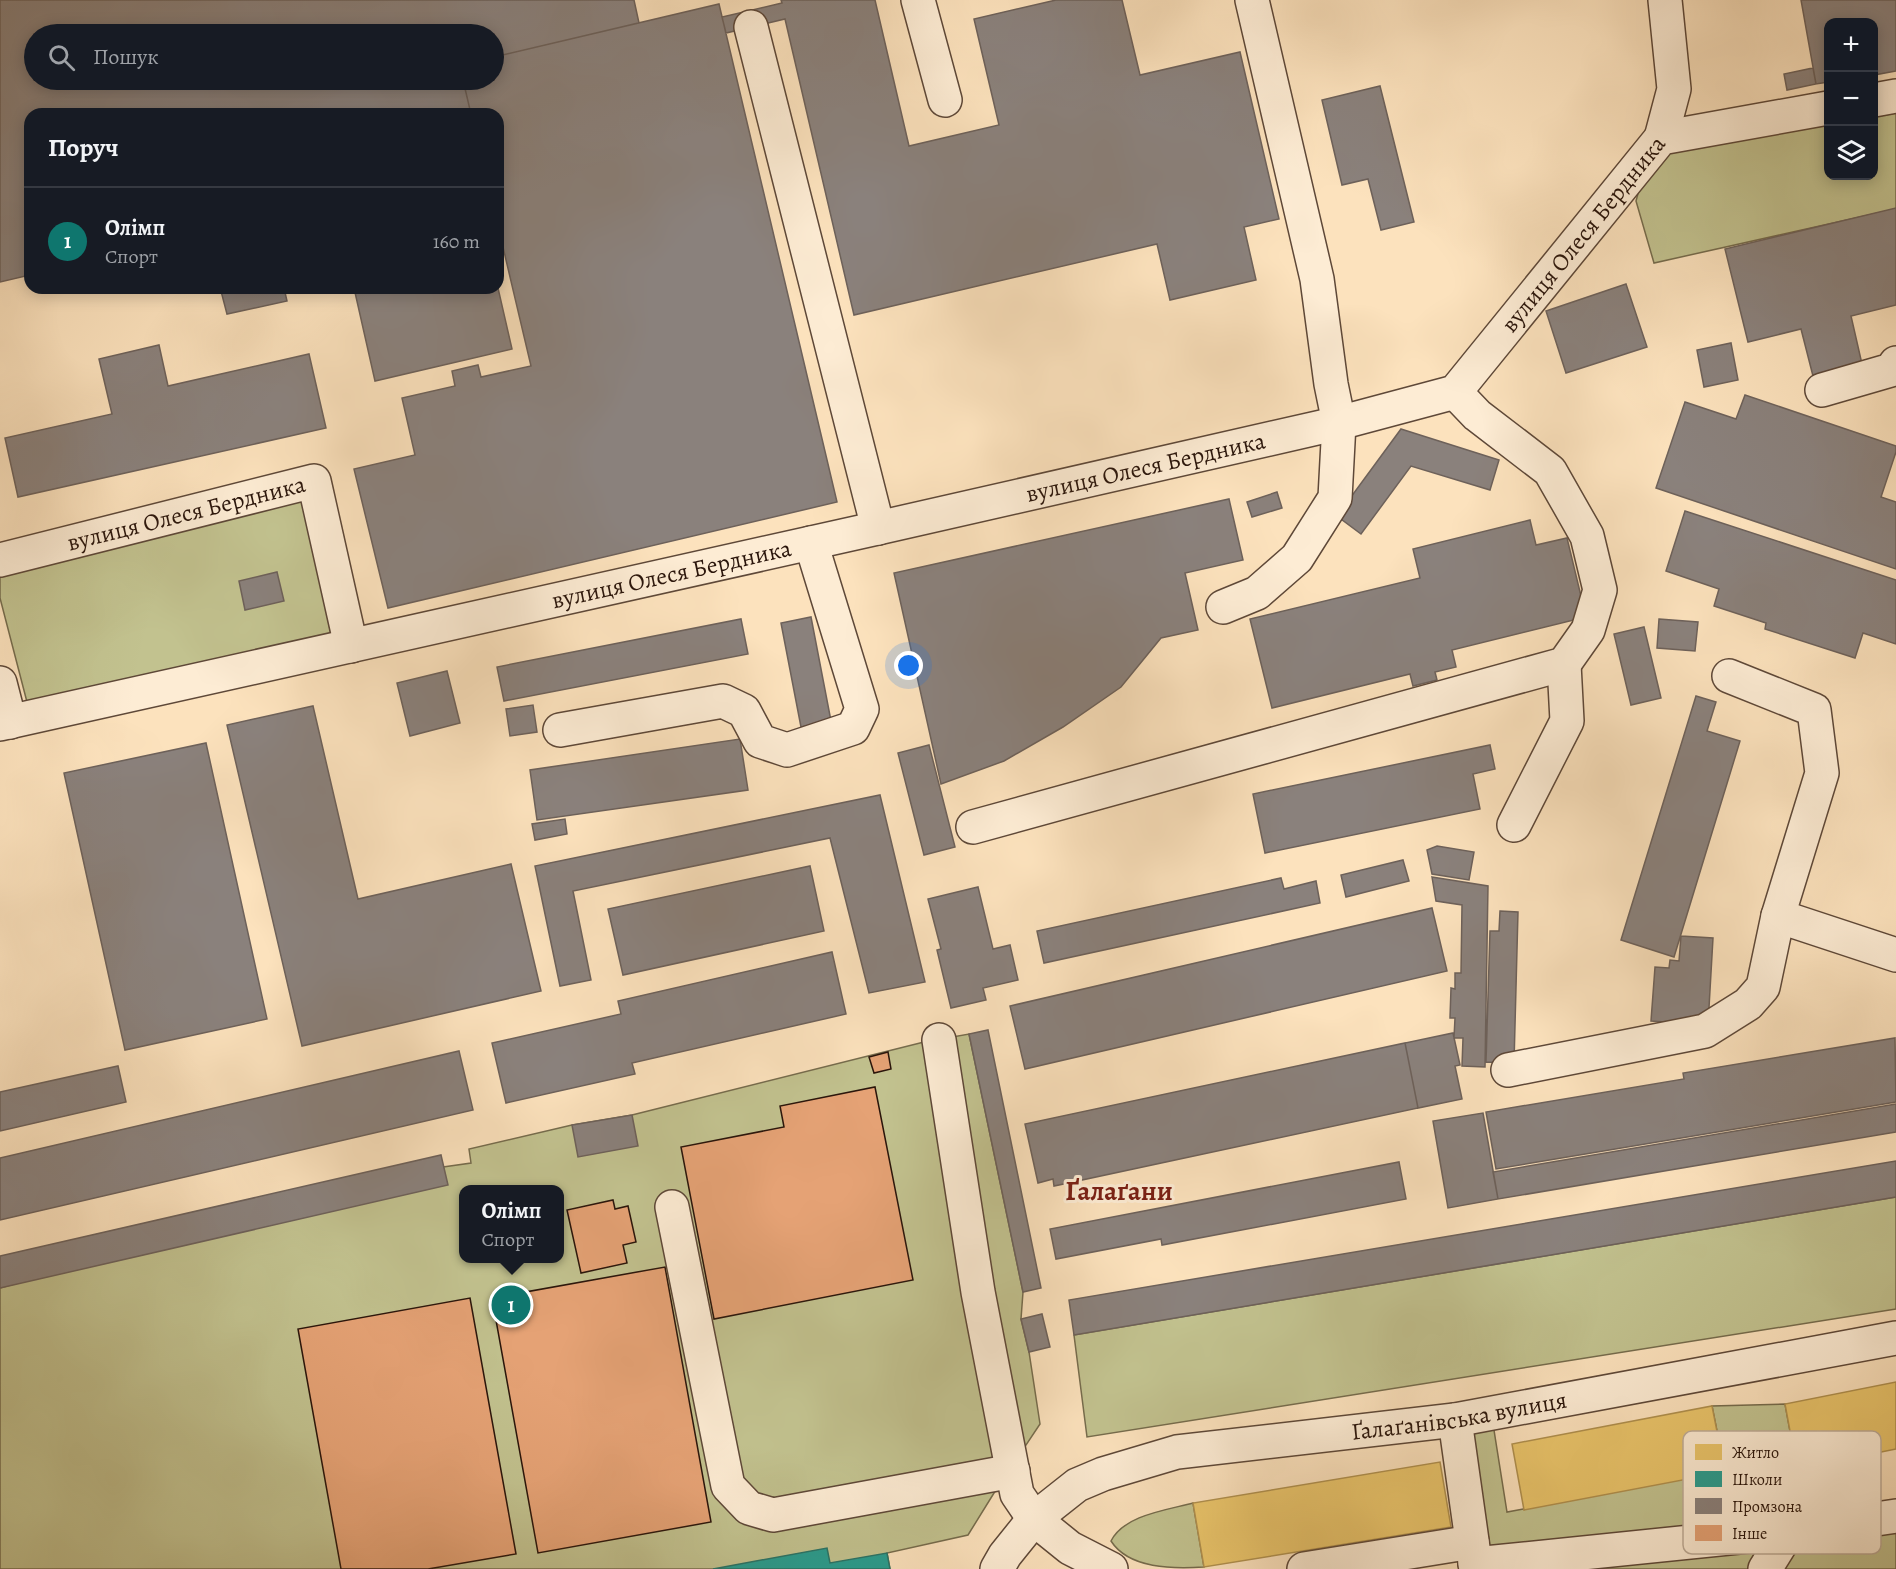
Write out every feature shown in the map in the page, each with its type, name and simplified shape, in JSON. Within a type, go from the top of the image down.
[{"type":"street","points":[[918,0],[945,100]]},
{"type":"street","points":[[1223,607],[1257,593],[1297,558],[1335,498],[1339,423],[1331,384],[1317,279],[1252,0]]},
{"type":"street","points":[[1661,138],[1687,85],[1665,0]]},
{"type":"street","points":[[746,13],[878,528]]},
{"type":"street","points":[[1878,99],[1896,96]]},
{"type":"street","name":"вулиця Олеся Бердника","points":[[0,683],[5,723],[1339,423],[1455,392],[1661,138],[1824,109]]},
{"type":"street","points":[[1822,390],[1891,370],[1896,363]]},
{"type":"street","points":[[1455,392],[1478,416],[1550,471],[1587,536],[1600,590],[1588,630],[1564,664],[1567,721],[1514,825]]},
{"type":"street","name":"вулиця Олеся Бердника","points":[[0,560],[314,481],[351,646]]},
{"type":"street","points":[[560,730],[723,701],[744,711],[760,741],[788,750],[854,728],[862,709],[811,543]]},
{"type":"street","points":[[973,826],[1564,664]]},
{"type":"street","points":[[1508,1070],[1705,1031],[1748,1004],[1763,987],[1778,915],[1822,773],[1814,710],[1729,676]]},
{"type":"street","points":[[1778,915],[1896,955]]},
{"type":"street","points":[[939,1040],[978,1292],[1017,1494],[1034,1519],[1070,1548],[1111,1569]]},
{"type":"street","points":[[672,1207],[728,1486],[749,1508],[773,1515],[1013,1471]]},
{"type":"street","name":"Ґалаґанівська вулиця","points":[[997,1569],[1005,1555],[1034,1519],[1077,1485],[1103,1474],[1177,1452],[1455,1420],[1896,1338]]},
{"type":"street","points":[[1455,1420],[1473,1558]]},
{"type":"street","points":[[1881,1518],[1896,1516]]},
{"type":"street","points":[[1304,1569],[1683,1541]]},
{"type":"street","points":[[1765,1569],[1774,1554]]},
{"type":"green space","points":[[1896,113],[1896,209],[1654,263],[1636,201],[1643,175],[1663,153],[1824,126],[1824,180],[1878,180],[1878,116]]},
{"type":"green space","points":[[304,500],[331,634],[27,702],[0,598],[0,574]]},
{"type":"green space","points":[[969,1034],[1023,1292],[1021,1319],[1029,1352],[1040,1424],[968,1535],[887,1553],[890,1569],[0,1569],[0,1288],[443,1167],[471,1163],[469,1149],[572,1125],[632,1115],[924,1042]]},
{"type":"green space","points":[[1896,1197],[1896,1309],[1087,1437],[1074,1335]]},
{"type":"green space","points":[[1785,1404],[1790,1431],[1717,1431],[1712,1406]]},
{"type":"green space","points":[[1493,1424],[1507,1512],[1683,1479],[1683,1532],[1484,1558],[1468,1429]]},
{"type":"green space","points":[[1193,1503],[1204,1567],[1166,1567],[1140,1562],[1119,1550],[1111,1541],[1117,1532],[1136,1519]]},
{"type":"green space","points":[[1896,1526],[1896,1569],[1777,1569],[1786,1554],[1881,1554],[1881,1528]]},
{"type":"green space","points":[[1683,1552],[1761,1554],[1751,1569],[1516,1569]]},
{"type":"building: Житло","points":[[1896,1382],[1896,1449],[1881,1452],[1881,1431],[1790,1431],[1785,1404]]},
{"type":"building: Житло","points":[[1712,1406],[1717,1431],[1683,1431],[1683,1480],[1524,1510],[1512,1444]]},
{"type":"building: Житло","points":[[1440,1462],[1451,1527],[1204,1567],[1193,1503]]},
{"type":"building: Школи","points":[[827,1548],[830,1563],[887,1553],[890,1569],[713,1569]]},
{"type":"building: Промзона","points":[[0,0],[634,0],[639,23],[504,55],[504,24],[24,24],[24,90],[465,90],[470,108],[24,108],[24,276],[0,282]]},
{"type":"building: Промзона","points":[[781,0],[875,0],[909,146],[999,125],[974,19],[1056,0],[1122,0],[1140,75],[1240,52],[1279,219],[1244,227],[1256,280],[1170,300],[1157,244],[854,315],[785,19],[726,33],[722,17],[782,3]]},
{"type":"building: Промзона","points":[[1801,0],[1896,0],[1896,71],[1878,74],[1878,18],[1824,18],[1824,83],[1816,84]]},
{"type":"building: Промзона","points":[[719,4],[837,502],[388,608],[354,469],[415,455],[402,398],[455,386],[452,371],[478,365],[481,377],[531,366],[504,251],[504,108],[470,108],[465,90],[504,90],[504,55]]},
{"type":"building: Промзона","points":[[1813,68],[1816,84],[1787,90],[1784,74]]},
{"type":"building: Промзона","points":[[1380,86],[1414,222],[1381,230],[1368,179],[1342,185],[1322,100]]},
{"type":"building: Промзона","points":[[1896,208],[1896,305],[1851,316],[1862,364],[1813,376],[1801,329],[1748,342],[1725,249]]},
{"type":"building: Промзона","points":[[1626,284],[1647,347],[1566,373],[1546,311]]},
{"type":"building: Промзона","points":[[222,294],[285,294],[287,301],[227,314]]},
{"type":"building: Промзона","points":[[355,294],[499,294],[512,349],[375,381]]},
{"type":"building: Промзона","points":[[1731,343],[1738,380],[1704,387],[1697,350]]},
{"type":"building: Промзона","points":[[159,345],[168,386],[309,354],[326,428],[18,497],[5,438],[112,414],[99,359]]},
{"type":"building: Промзона","points":[[1745,395],[1896,446],[1881,497],[1896,502],[1896,569],[1656,488],[1685,402],[1736,419]]},
{"type":"building: Промзона","points":[[1401,429],[1499,460],[1490,490],[1411,466],[1361,534],[1337,516]]},
{"type":"building: Промзона","points":[[1277,492],[1282,508],[1252,517],[1247,502]]},
{"type":"building: Промзона","points":[[1229,499],[1243,560],[1185,573],[1198,630],[1161,638],[1121,687],[1063,727],[1004,761],[941,784],[894,573]]},
{"type":"building: Промзона","points":[[1685,511],[1896,580],[1896,644],[1863,633],[1855,658],[1765,629],[1766,623],[1714,606],[1719,589],[1666,571]]},
{"type":"building: Промзона","points":[[1530,520],[1536,545],[1567,538],[1586,617],[1452,650],[1456,667],[1435,672],[1437,680],[1413,686],[1410,674],[1272,708],[1250,619],[1420,578],[1413,549]]},
{"type":"building: Промзона","points":[[277,572],[284,601],[245,610],[239,581]]},
{"type":"building: Промзона","points":[[811,617],[831,721],[801,727],[781,623]]},
{"type":"building: Промзона","points":[[741,619],[748,654],[504,701],[497,667]]},
{"type":"building: Промзона","points":[[1659,619],[1698,622],[1695,651],[1657,648]]},
{"type":"building: Промзона","points":[[1644,627],[1661,698],[1631,705],[1614,634]]},
{"type":"building: Промзона","points":[[447,671],[460,723],[410,736],[397,683]]},
{"type":"building: Промзона","points":[[1696,696],[1716,702],[1707,731],[1740,741],[1674,957],[1621,940]]},
{"type":"building: Промзона","points":[[533,705],[537,732],[510,736],[506,709]]},
{"type":"building: Промзона","points":[[313,706],[358,899],[511,864],[541,991],[302,1046],[227,725]]},
{"type":"building: Промзона","points":[[740,739],[748,790],[537,820],[530,770]]},
{"type":"building: Промзона","points":[[206,743],[267,1019],[125,1050],[64,773]]},
{"type":"building: Промзона","points":[[929,745],[955,847],[924,855],[898,753]]},
{"type":"building: Промзона","points":[[1490,745],[1495,769],[1473,774],[1480,809],[1265,853],[1253,794]]},
{"type":"building: Промзона","points":[[880,795],[925,982],[869,993],[830,838],[573,891],[591,980],[560,986],[535,866]]},
{"type":"building: Промзона","points":[[565,819],[567,834],[535,840],[532,824]]},
{"type":"building: Промзона","points":[[1437,846],[1474,852],[1469,880],[1432,874],[1427,850]]},
{"type":"building: Промзона","points":[[1403,860],[1409,881],[1346,897],[1341,875]]},
{"type":"building: Промзона","points":[[810,866],[824,931],[623,975],[608,909]]},
{"type":"building: Промзона","points":[[1432,877],[1488,886],[1485,1067],[1462,1066],[1463,1038],[1454,1038],[1455,1018],[1450,1018],[1451,988],[1455,989],[1455,973],[1461,973],[1462,905],[1436,901]]},
{"type":"building: Промзона","points":[[1281,878],[1284,889],[1316,881],[1320,903],[1044,963],[1037,931]]},
{"type":"building: Промзона","points":[[978,887],[993,949],[1010,945],[1018,980],[983,988],[986,1000],[951,1008],[937,950],[941,949],[928,899]]},
{"type":"building: Промзона","points":[[1432,908],[1447,971],[1025,1069],[1010,1006]]},
{"type":"building: Промзона","points":[[1500,911],[1518,912],[1514,1063],[1486,1062],[1490,931],[1499,931]]},
{"type":"building: Промзона","points":[[1681,936],[1713,938],[1708,1025],[1651,1021],[1655,967],[1669,968],[1670,960],[1679,961]]},
{"type":"building: Промзона","points":[[832,952],[846,1014],[632,1063],[635,1074],[506,1103],[492,1043],[621,1014],[618,1001]]},
{"type":"building: Промзона","points":[[988,1030],[1041,1288],[1023,1292],[969,1034]]},
{"type":"building: Промзона","points":[[1453,1033],[1460,1065],[1455,1066],[1462,1099],[1418,1108],[1405,1043]]},
{"type":"building: Промзона","points":[[1895,1038],[1896,1102],[1496,1169],[1486,1112],[1684,1079],[1683,1073]]},
{"type":"building: Промзона","points":[[1405,1043],[1418,1108],[1054,1186],[1053,1179],[1038,1183],[1025,1124]]},
{"type":"building: Промзона","points":[[459,1051],[473,1110],[0,1220],[0,1158]]},
{"type":"building: Промзона","points":[[118,1066],[126,1102],[0,1131],[0,1092]]},
{"type":"building: Промзона","points":[[1896,1104],[1896,1132],[1498,1199],[1493,1172]]},
{"type":"building: Промзона","points":[[1483,1113],[1498,1199],[1448,1208],[1433,1121]]},
{"type":"building: Промзона","points":[[632,1115],[638,1146],[578,1157],[572,1125]]},
{"type":"building: Промзона","points":[[441,1155],[448,1185],[0,1288],[0,1256]]},
{"type":"building: Промзона","points":[[1896,1161],[1896,1197],[1074,1335],[1069,1300]]},
{"type":"building: Промзона","points":[[1399,1162],[1406,1199],[1162,1245],[1161,1239],[1056,1259],[1050,1229]]},
{"type":"building: Промзона","points":[[1042,1314],[1050,1347],[1029,1352],[1021,1319]]},
{"type":"building: Інше","points":[[888,1052],[891,1069],[874,1073],[869,1057]]},
{"type":"building: Інше","points":[[875,1087],[913,1280],[714,1319],[681,1147],[784,1127],[780,1106]]},
{"type":"building: Інше","points":[[613,1200],[615,1209],[628,1206],[636,1242],[623,1245],[627,1263],[581,1273],[567,1210]]},
{"type":"building: Інше","points":[[665,1267],[711,1522],[538,1553],[492,1298]]},
{"type":"building: Інше","points":[[470,1298],[516,1554],[428,1569],[341,1569],[298,1329]]},
{"type":"place","name":"Олімп","points":[[511,1305]]},
{"type":"district","name":"Ґалаґани","points":[[1119,1191]]}]
